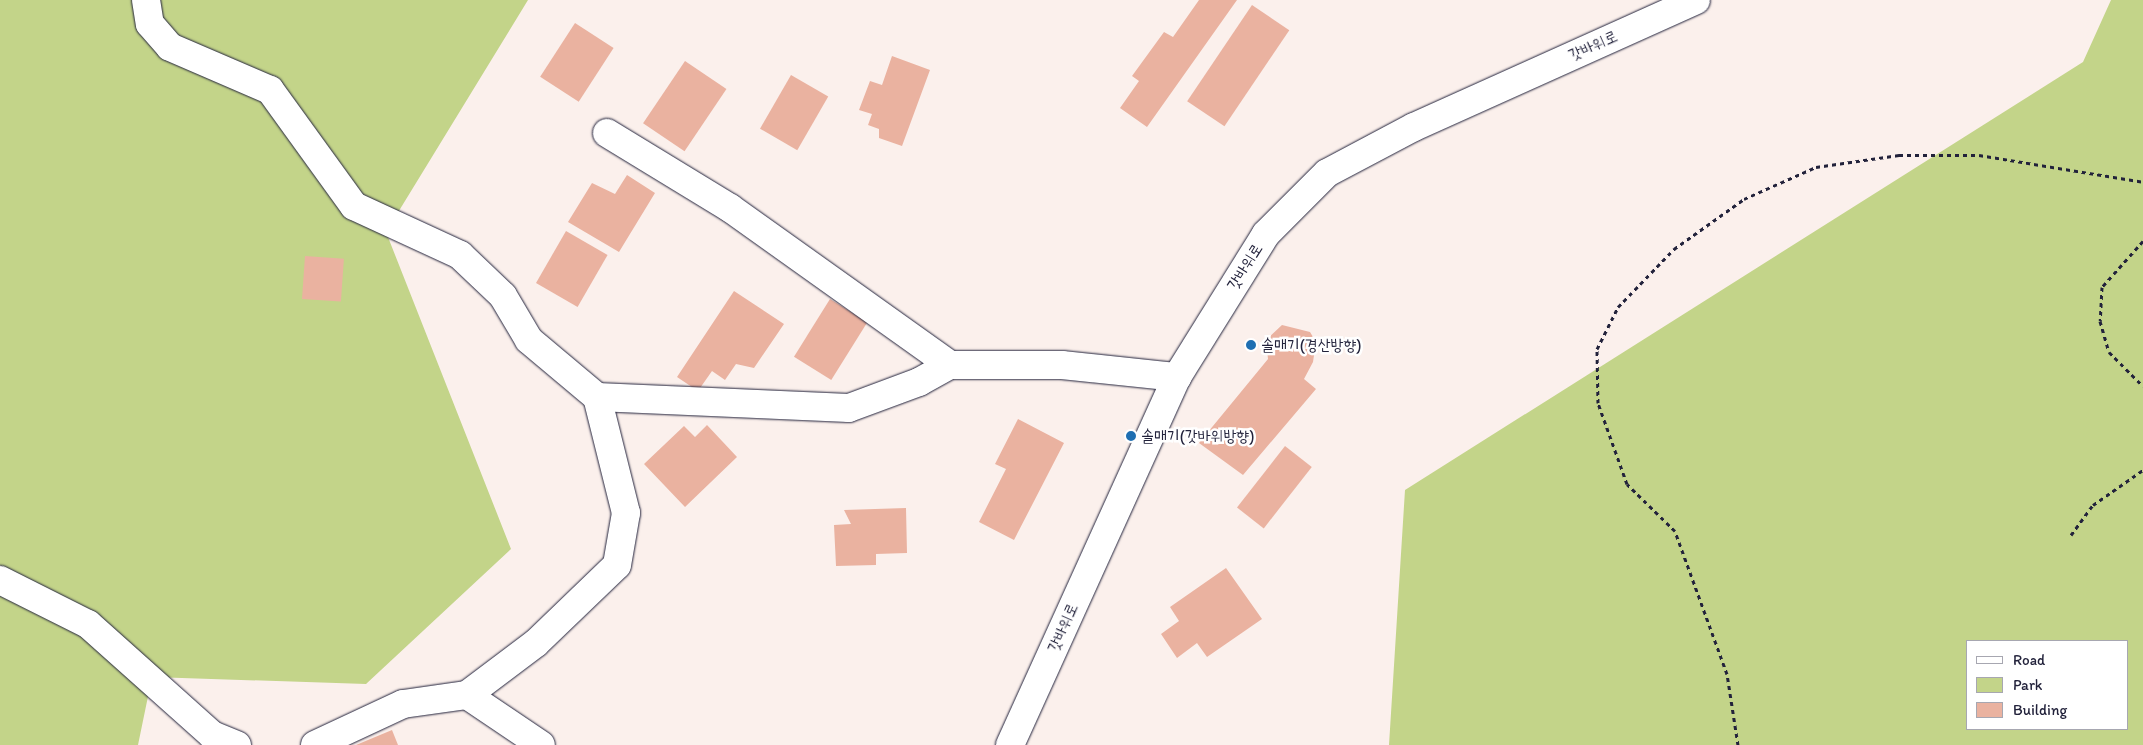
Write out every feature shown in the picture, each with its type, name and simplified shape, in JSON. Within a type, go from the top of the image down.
[{"type":"street","points":[[146,0],[150,24],[170,47],[270,90],[354,206],[460,255],[503,296],[529,340],[597,397],[626,513],[617,565],[536,643],[467,695],[402,704],[315,745]]},
{"type":"street","name":"갓바위로","points":[[1010,745],[1177,377],[1266,234],[1326,173],[1414,127],[1696,0]]},
{"type":"street","points":[[607,133],[730,208],[950,365]]},
{"type":"street","points":[[597,397],[848,408],[918,382],[950,365],[1062,365],[1177,377]]},
{"type":"street","points":[[0,580],[88,624],[212,735],[237,745]]},
{"type":"street","points":[[467,695],[541,745]]},
{"type":"path","points":[[1738,745],[1727,674],[1702,596],[1675,531],[1627,484],[1598,402],[1597,349],[1618,307],[1674,249],[1744,199],[1816,167],[1899,155],[1979,155],[2143,182]]},
{"type":"path","points":[[2143,241],[2102,287],[2100,321],[2110,352],[2143,386]]},
{"type":"path","points":[[2071,535],[2093,505],[2143,470]]},
{"type":"green space","points":[[0,0],[528,0],[386,232],[511,549],[366,684],[152,677],[138,745],[0,745]]},
{"type":"green space","points":[[2111,0],[2143,0],[2143,745],[1389,745],[1405,490],[2083,62]]},
{"type":"building","points":[[1199,0],[1237,0],[1147,127],[1120,108],[1139,81],[1132,76],[1164,32],[1173,37]]},
{"type":"building","points":[[1252,5],[1289,30],[1224,126],[1187,101]]},
{"type":"building","points":[[575,23],[614,48],[579,102],[540,77]]},
{"type":"building","points":[[892,56],[930,70],[902,146],[879,138],[879,129],[868,125],[872,114],[859,110],[870,81],[882,85]]},
{"type":"building","points":[[685,61],[726,89],[685,151],[643,123]]},
{"type":"building","points":[[791,75],[828,96],[797,150],[760,129]]},
{"type":"building","points":[[627,175],[655,193],[619,252],[568,222],[592,183],[615,194]]},
{"type":"building","points":[[566,231],[608,255],[578,307],[536,283]]},
{"type":"building","points":[[305,256],[344,259],[341,302],[302,299]]},
{"type":"building","points":[[734,291],[784,324],[754,368],[736,364],[725,380],[712,371],[698,391],[677,377]]},
{"type":"building","points":[[830,299],[867,322],[831,380],[794,357]]},
{"type":"building","points":[[1282,325],[1310,332],[1316,342],[1313,362],[1304,379],[1316,389],[1243,475],[1199,443],[1268,359],[1266,340]]},
{"type":"building","points":[[1018,419],[1064,443],[1014,540],[979,522],[1006,469],[995,464]]},
{"type":"building","points":[[707,425],[737,457],[685,507],[644,464],[684,426],[695,437]]},
{"type":"building","points":[[1285,446],[1312,467],[1264,528],[1237,507]]},
{"type":"building","points":[[906,508],[907,553],[876,554],[876,565],[836,566],[834,525],[851,524],[844,510]]},
{"type":"building","points":[[1226,568],[1262,619],[1207,657],[1197,643],[1177,658],[1161,634],[1179,621],[1170,607]]},
{"type":"building","points":[[392,730],[398,745],[356,745]]},
{"type":"place","name":"솔매기(경산방향)","points":[[1251,345]]},
{"type":"place","name":"솔매기(갓바위방향)","points":[[1131,436]]}]
